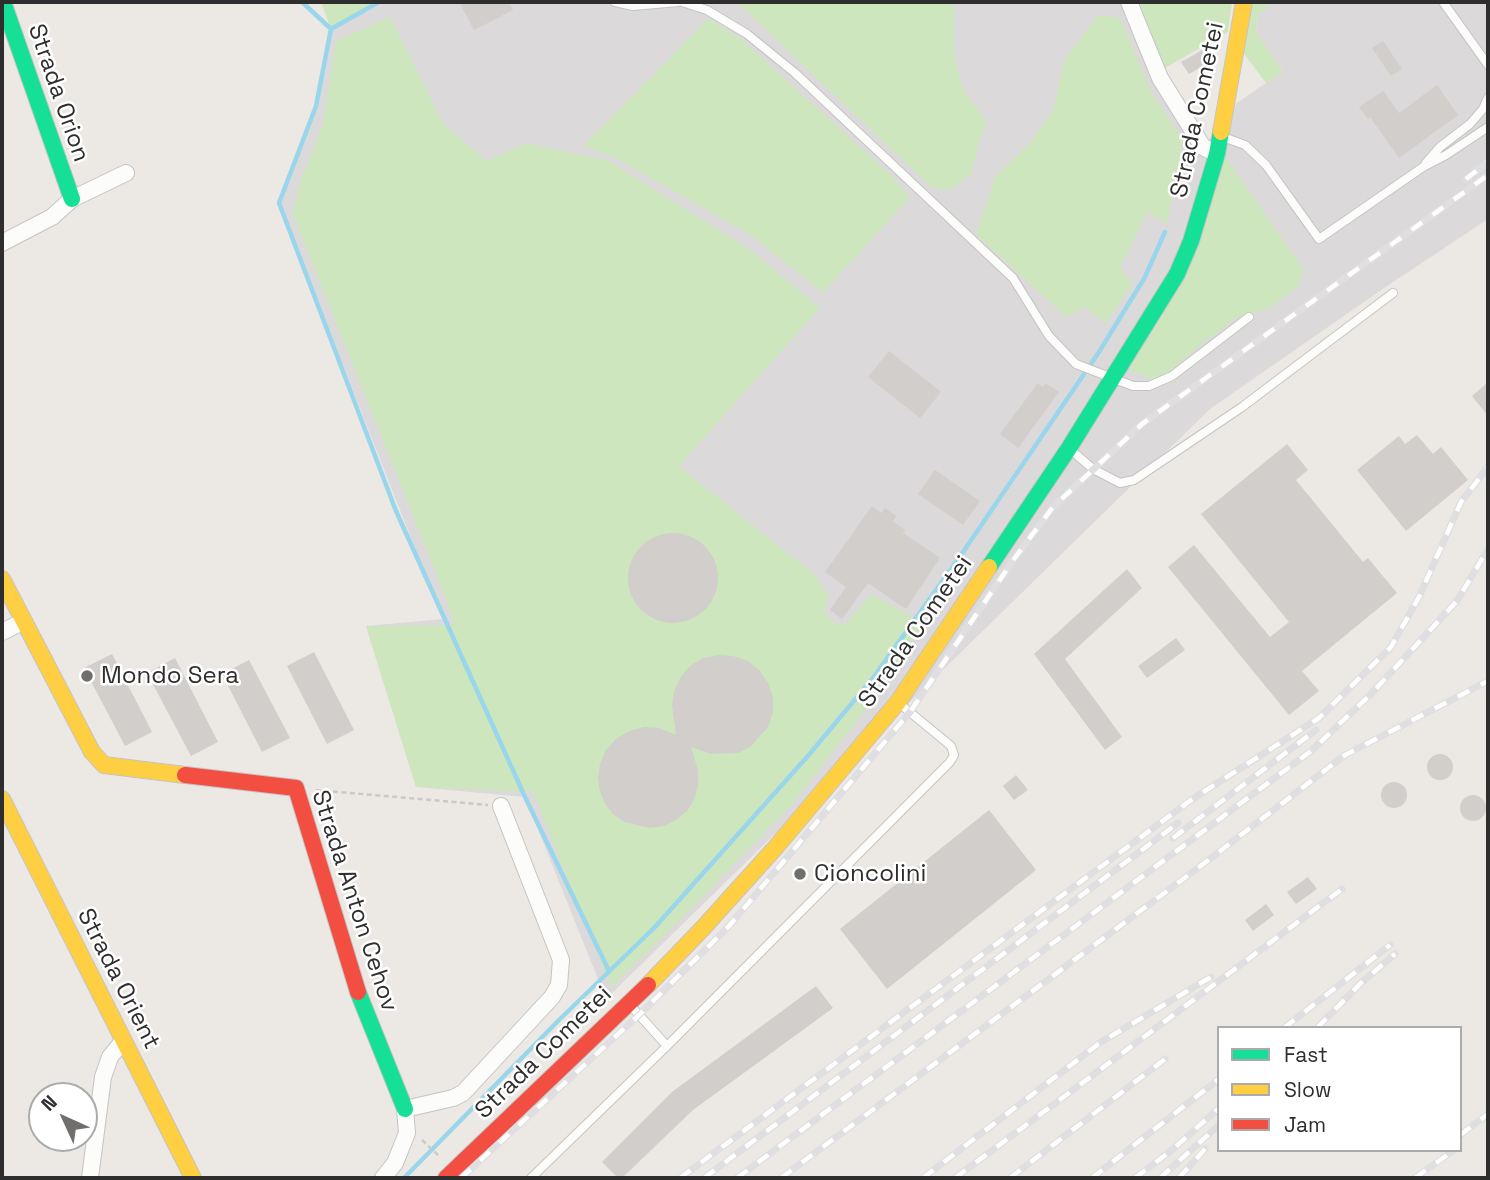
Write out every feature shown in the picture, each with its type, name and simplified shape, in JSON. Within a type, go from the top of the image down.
[{"type":"street","name":"Strada Orion","points":[[3,2],[72,199]]},
{"type":"street","points":[[1129,2],[1160,78],[1203,147],[1217,154]]},
{"type":"street","name":"Strada Cometei","points":[[446,1178],[629,1004],[703,928],[776,847],[898,702],[1069,448],[1177,274],[1191,241],[1217,154],[1244,2]]},
{"type":"street","points":[[2,243],[51,217],[72,199],[126,173]]},
{"type":"street","points":[[2,579],[24,621],[2,632]]},
{"type":"street","name":"Strada Anton Cehov","points":[[24,621],[92,752],[104,765],[296,788],[360,999],[405,1109]]},
{"type":"street","name":"Strada Orient","points":[[2,799],[193,1178]]},
{"type":"street","points":[[383,1178],[395,1163],[407,1133],[405,1109],[453,1098],[463,1093],[552,997],[559,985],[561,960],[502,806]]},
{"type":"street","points":[[90,1178],[105,1070],[110,1057],[123,1041]]},
{"type":"lane","points":[[615,2],[633,6],[680,2],[707,10],[747,34],[795,73],[1013,278],[1049,336],[1076,364],[1133,386],[1149,386],[1172,376],[1249,317]]},
{"type":"lane","points":[[1443,2],[1488,65]]},
{"type":"lane","points":[[1423,167],[1440,147],[1470,124],[1483,109],[1488,98]]},
{"type":"lane","points":[[1220,136],[1245,145],[1256,154],[1319,239],[1423,167],[1488,127]]},
{"type":"lane","points":[[1069,448],[1093,469],[1120,484],[1134,480],[1242,407],[1393,293]]},
{"type":"lane","points":[[531,1178],[667,1046],[950,762],[954,755],[951,746],[898,702]]},
{"type":"lane","points":[[629,1004],[667,1046]]},
{"type":"path","points":[[296,788],[502,806]]},
{"type":"path","points":[[421,1139],[440,1157]]},
{"type":"shaded area","points":[[379,2],[1129,2],[1203,147],[1237,103],[1283,71],[1258,35],[1256,25],[1259,14],[1273,2],[1488,2],[1488,219],[1210,409],[606,999],[525,797],[416,787],[366,626],[443,619],[279,203],[316,106],[331,29]]},
{"type":"green space","points":[[321,2],[379,2],[331,29]]},
{"type":"green space","points":[[737,2],[954,2],[954,56],[963,89],[987,122],[971,174],[951,190],[932,188]]},
{"type":"green space","points":[[1129,2],[1232,2],[1228,32],[1165,68]]},
{"type":"green space","points":[[1252,2],[1273,2],[1259,14],[1256,25],[1258,35],[1283,71],[1266,83],[1242,51]]},
{"type":"green space","points":[[1098,15],[1120,18],[1150,90],[1183,140],[1167,224],[1147,212],[1120,268],[1133,283],[1105,324],[1085,307],[1066,317],[976,234],[995,177],[1031,142],[1054,109],[1064,60]]},
{"type":"green space","points":[[390,17],[443,123],[487,161],[526,143],[609,161],[752,251],[820,308],[679,466],[814,574],[829,596],[824,613],[835,623],[846,624],[871,594],[923,623],[870,704],[792,804],[611,987],[533,792],[416,787],[366,626],[454,625],[447,601],[293,214],[301,180],[323,125],[336,41]]},
{"type":"green space","points":[[709,18],[742,40],[890,174],[910,197],[823,293],[751,235],[615,158],[583,146]]},
{"type":"green space","points":[[1225,156],[1304,270],[1298,287],[1283,298],[1266,310],[1239,316],[1196,348],[1170,372],[1152,379],[1130,370]]},
{"type":"building","points":[[459,2],[509,2],[513,10],[474,30]]},
{"type":"building","points":[[1383,41],[1402,69],[1391,76],[1372,48]]},
{"type":"building","points":[[1206,48],[1213,60],[1189,74],[1181,62]]},
{"type":"building","points":[[1437,85],[1458,115],[1399,158],[1370,117],[1368,119],[1359,107],[1383,91],[1399,113]]},
{"type":"building","points":[[889,351],[941,392],[920,418],[868,377]]},
{"type":"building","points":[[1488,382],[1488,416],[1472,396]]},
{"type":"building","points":[[1038,383],[1043,387],[1045,383],[1059,392],[1018,448],[1000,434]]},
{"type":"building","points":[[1417,435],[1433,454],[1441,447],[1468,480],[1406,531],[1357,470],[1399,436],[1405,444]]},
{"type":"building","points":[[1287,444],[1308,470],[1296,480],[1363,562],[1368,558],[1397,593],[1302,671],[1319,691],[1289,715],[1168,567],[1194,545],[1270,637],[1289,622],[1201,514]]},
{"type":"building","points":[[935,470],[980,501],[963,525],[918,494]]},
{"type":"building","points":[[872,506],[881,513],[885,508],[896,516],[893,521],[905,530],[903,533],[940,558],[906,609],[868,583],[842,619],[830,610],[846,587],[825,572]]},
{"type":"building","points":[[673,533],[690,536],[705,546],[715,561],[718,578],[715,595],[705,610],[690,620],[673,623],[656,620],[641,610],[631,595],[628,578],[631,561],[641,546],[656,536]]},
{"type":"building","points":[[1127,569],[1142,588],[1065,659],[1122,737],[1105,750],[1034,654]]},
{"type":"building","points":[[1176,638],[1185,650],[1147,678],[1138,666]]},
{"type":"building","points":[[314,652],[354,730],[327,744],[287,666]]},
{"type":"building","points":[[112,654],[152,732],[125,746],[84,668]]},
{"type":"building","points":[[718,655],[748,661],[759,670],[773,697],[773,712],[768,727],[750,747],[738,753],[711,754],[691,747],[698,770],[698,785],[694,800],[687,811],[676,820],[664,826],[650,828],[624,822],[605,804],[600,791],[600,764],[606,750],[616,739],[629,731],[644,727],[659,728],[676,735],[672,705],[680,678],[690,666],[703,658]]},
{"type":"building","points":[[175,658],[218,742],[191,756],[147,673]]},
{"type":"building","points":[[249,660],[290,738],[262,752],[222,674]]},
{"type":"building","points":[[1440,754],[1449,758],[1453,767],[1449,776],[1440,780],[1431,776],[1427,767],[1431,758]]},
{"type":"building","points":[[1016,775],[1028,790],[1014,800],[1003,786]]},
{"type":"building","points":[[1394,782],[1403,786],[1407,795],[1403,804],[1394,808],[1385,804],[1381,795],[1385,786]]},
{"type":"building","points":[[1473,795],[1482,799],[1486,808],[1482,817],[1473,821],[1464,817],[1460,808],[1464,799]]},
{"type":"building","points":[[989,810],[1036,870],[887,989],[840,929]]},
{"type":"building","points":[[1308,877],[1317,889],[1296,904],[1287,892]]},
{"type":"building","points":[[1266,904],[1274,915],[1253,931],[1245,920]]},
{"type":"building","points":[[816,986],[833,1008],[693,1110],[622,1178],[618,1178],[602,1162],[672,1092]]},
{"type":"waterway","points":[[302,2],[331,29],[379,2]]},
{"type":"waterway","points":[[331,29],[316,106],[279,203],[396,511],[525,797],[609,971]]},
{"type":"waterway","points":[[404,1178],[559,1020],[655,927],[807,757],[873,678],[959,558],[1099,352],[1145,277],[1165,232]]},
{"type":"railway","points":[[1466,179],[1488,162]]},
{"type":"railway","points":[[461,1178],[639,1015],[729,926],[910,712],[1014,559],[1053,507],[1142,424],[1488,175]]},
{"type":"railway","points":[[680,1178],[1191,800],[1319,718],[1391,647],[1419,597],[1461,502],[1488,467]]},
{"type":"railway","points":[[737,1178],[1311,751],[1370,695],[1457,601],[1488,549]]},
{"type":"railway","points":[[781,1178],[1198,868],[1345,755],[1488,681]]},
{"type":"railway","points":[[1173,838],[1316,730]]},
{"type":"railway","points":[[704,1178],[1178,823]]},
{"type":"railway","points":[[955,1178],[1342,889]]},
{"type":"railway","points":[[1287,1026],[1390,945]]},
{"type":"railway","points":[[1319,1026],[1361,983],[1395,954]]},
{"type":"railway","points":[[923,1178],[1101,1042],[1211,977]]},
{"type":"railway","points":[[1010,1178],[1165,1059]]},
{"type":"railway","points":[[1092,1178],[1217,1081]]},
{"type":"railway","points":[[1135,1178],[1172,1150],[1217,1110]]},
{"type":"railway","points":[[1462,1134],[1488,1114]]},
{"type":"railway","points":[[1160,1178],[1217,1127]]},
{"type":"railway","points":[[1179,1178],[1205,1149]]},
{"type":"railway","points":[[1415,1178],[1451,1152]]},
{"type":"traffic: fast","points":[[3,2],[72,199]]},
{"type":"traffic: fast","points":[[989,567],[1069,448],[1177,274],[1191,241],[1221,132]]},
{"type":"traffic: fast","points":[[358,992],[405,1109]]},
{"type":"traffic: slow","points":[[1221,132],[1244,2]]},
{"type":"traffic: slow","points":[[648,985],[776,847],[898,702],[989,567]]},
{"type":"traffic: slow","points":[[2,579],[92,752],[104,765],[185,775]]},
{"type":"traffic: slow","points":[[2,799],[193,1178]]},
{"type":"traffic: jam","points":[[185,775],[296,788],[358,992]]},
{"type":"traffic: jam","points":[[446,1178],[648,985]]},
{"type":"place","name":"Mondo Sera","points":[[87,676]]},
{"type":"place","name":"Cioncolini","points":[[800,874]]}]
